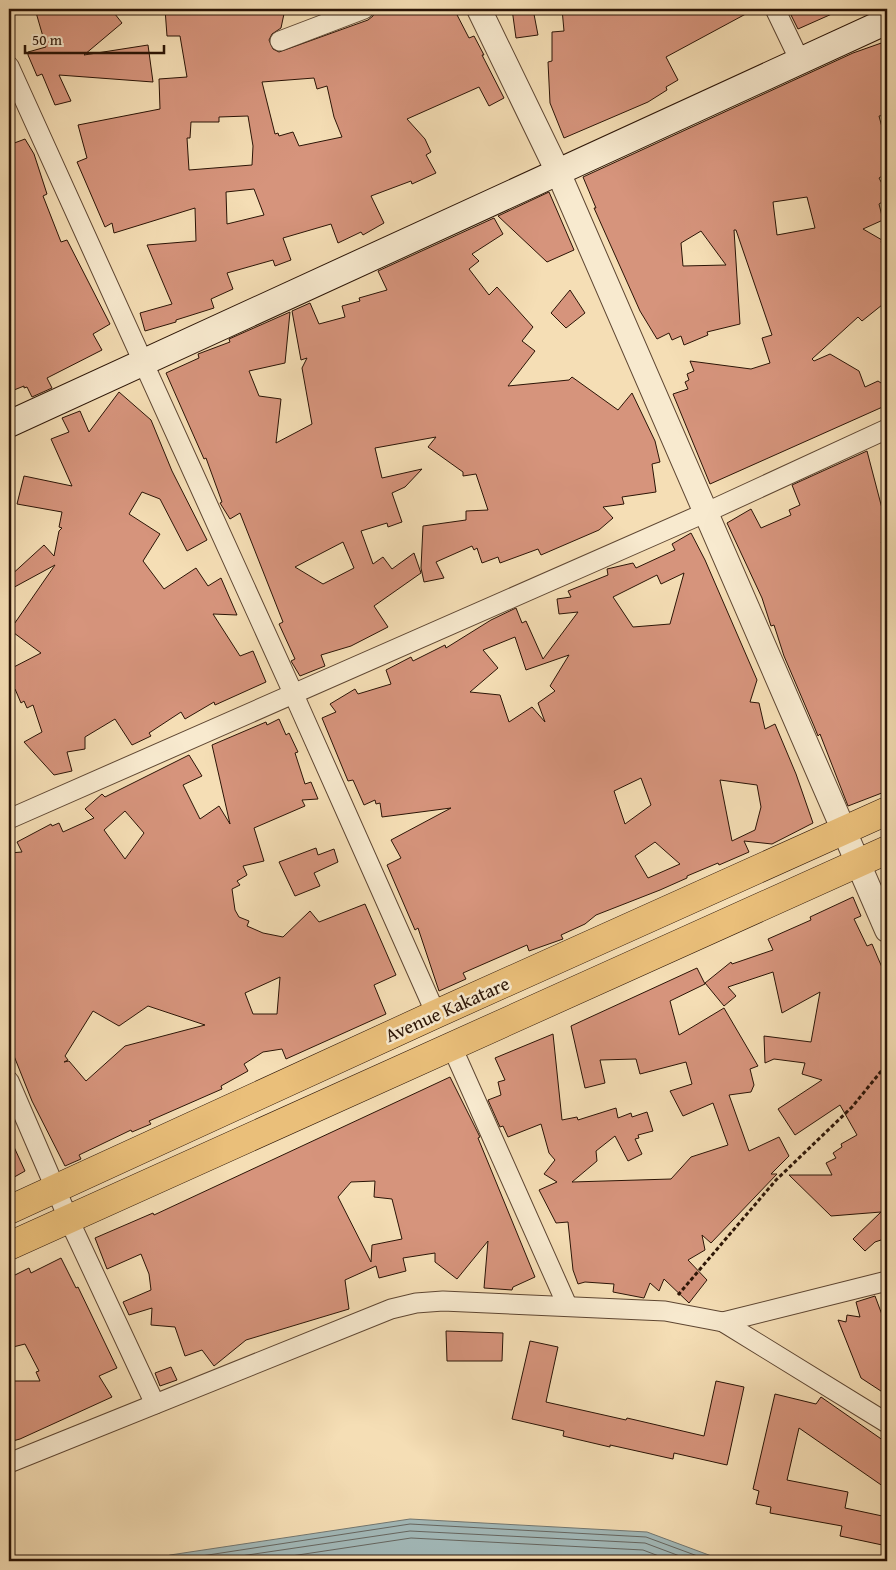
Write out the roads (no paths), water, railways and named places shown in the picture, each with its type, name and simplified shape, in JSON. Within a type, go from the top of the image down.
[{"type":"main road","points":[[9,424],[887,21]]},
{"type":"main road","name":"Avenue Kakatare","points":[[9,1210],[436,1014],[887,811]]},
{"type":"main road","name":"Avenue Kakatare","points":[[9,1246],[887,850]]},
{"type":"street","points":[[280,41],[364,9]]},
{"type":"street","points":[[479,9],[558,172],[708,512],[887,930]]},
{"type":"street","points":[[776,9],[800,61]]},
{"type":"street","points":[[9,66],[294,695],[436,1014]]},
{"type":"street","points":[[9,820],[708,512],[887,429]]},
{"type":"street","points":[[452,1047],[568,1305]]},
{"type":"street","points":[[9,1080],[55,1189],[155,1404]]},
{"type":"street","points":[[723,1322],[887,1281]]},
{"type":"street","points":[[9,1463],[391,1309],[416,1302],[568,1305],[665,1311],[723,1322],[887,1423]]},
{"type":"water","points":[[410,1519],[647,1532],[725,1561],[153,1561],[170,1555]]}]
